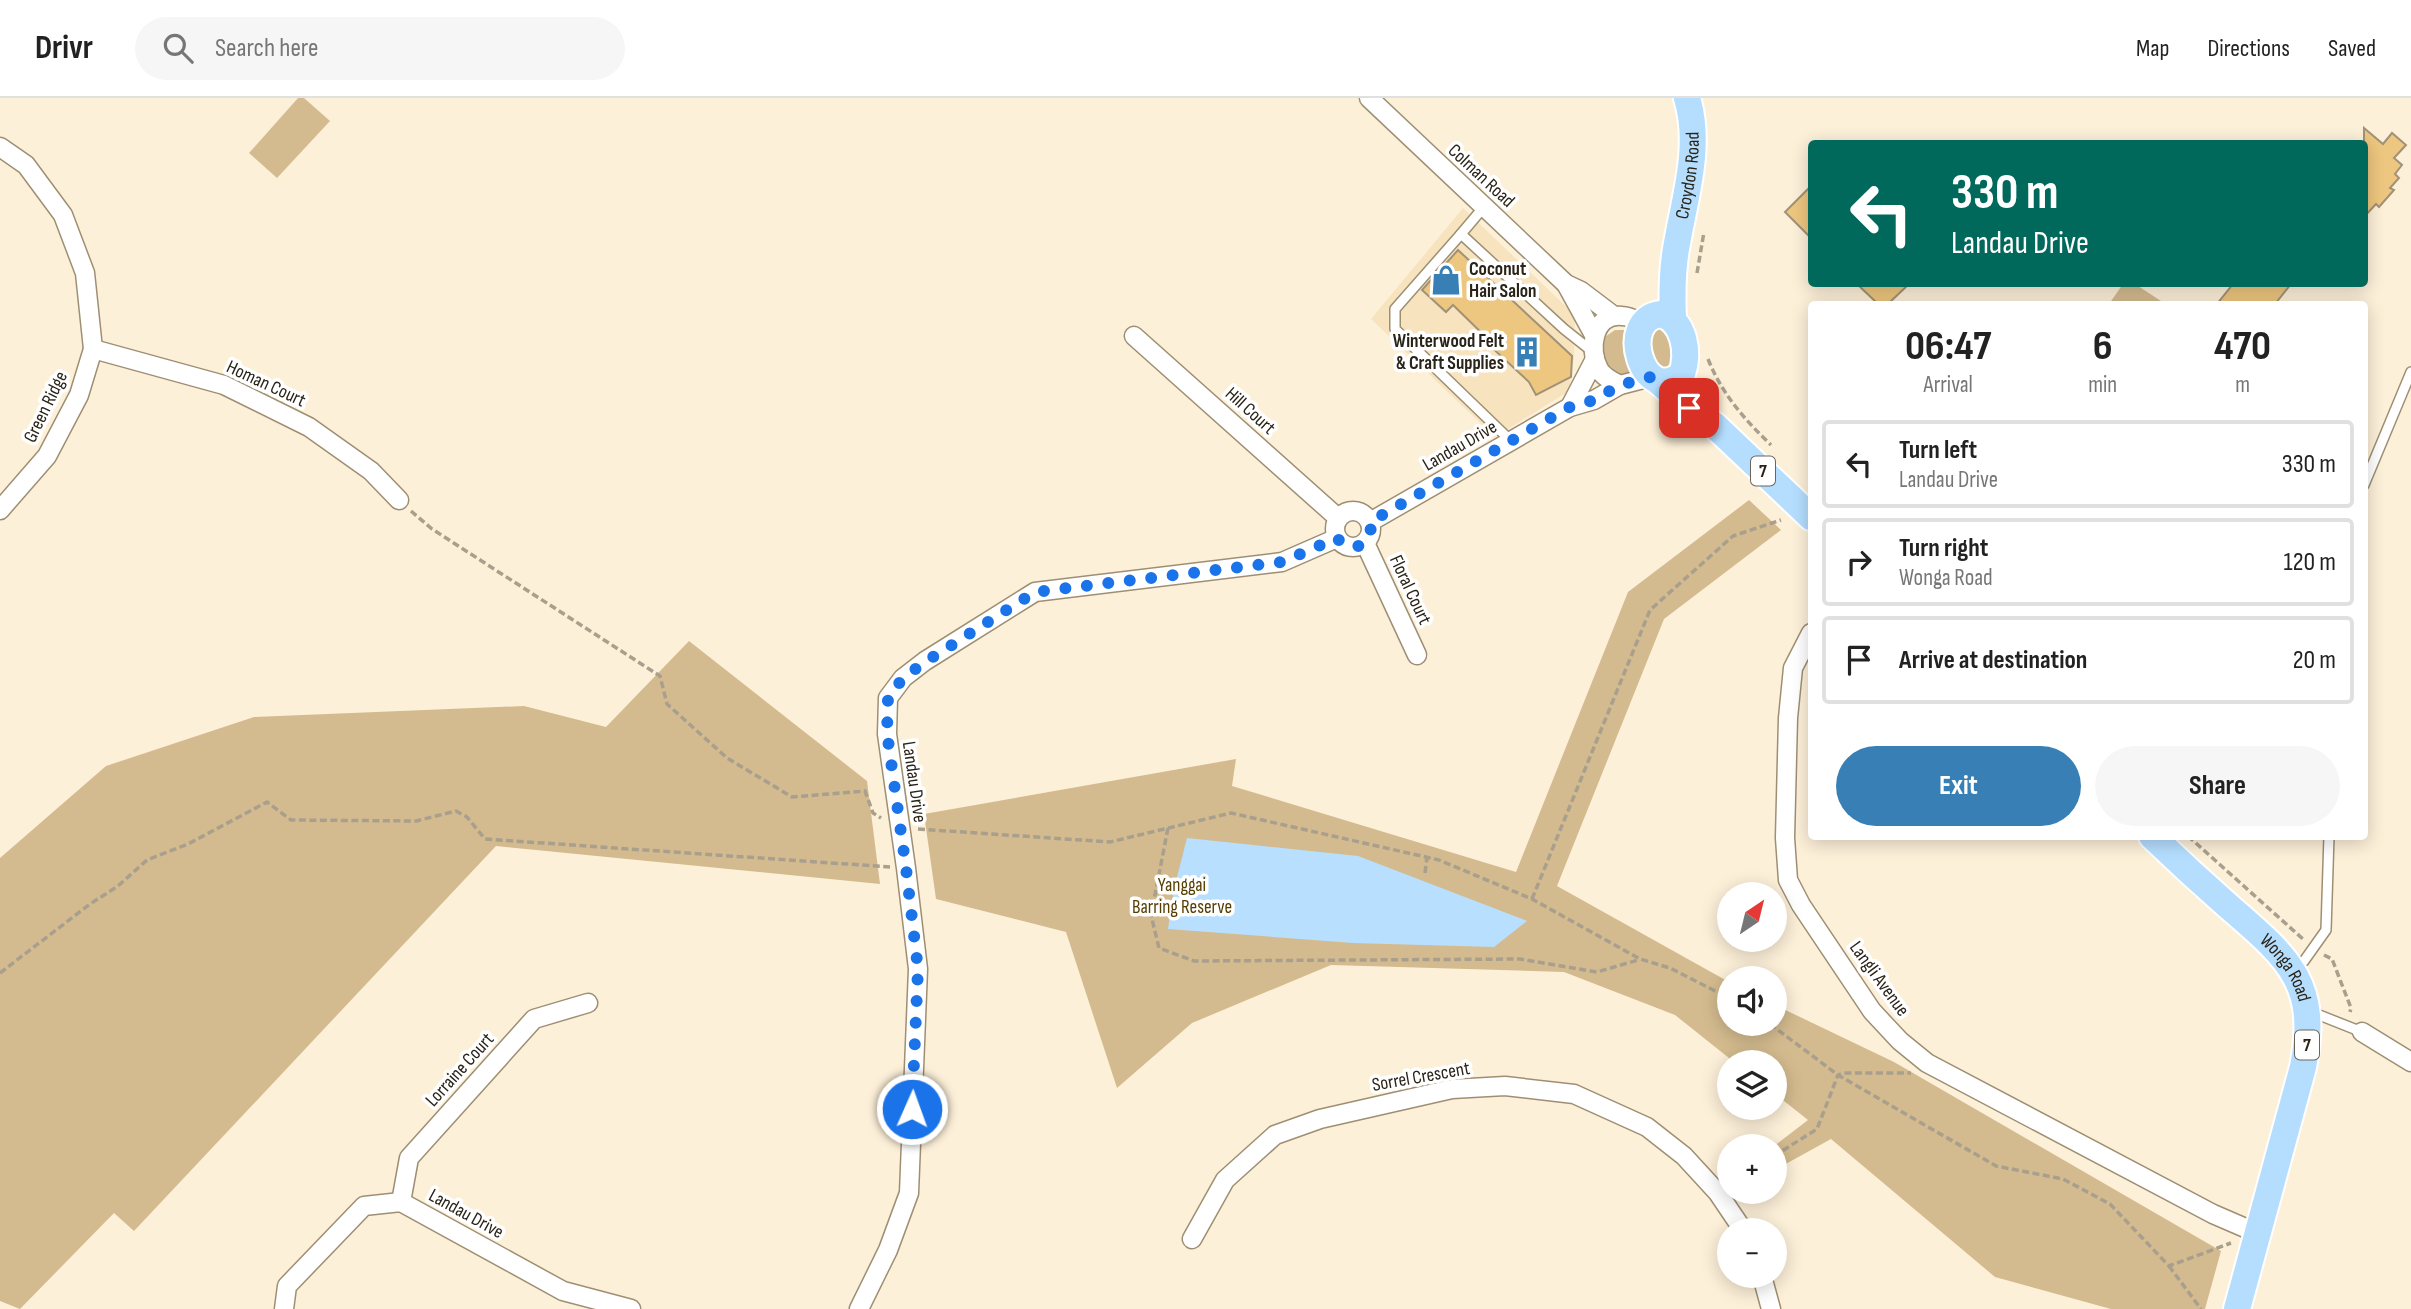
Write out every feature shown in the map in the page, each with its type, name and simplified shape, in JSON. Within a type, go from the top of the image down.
[{"type":"main road","name":"Croydon Road","points":[[1655,320],[1656,291],[1675,251],[1692,149],[1691,112],[1687,98]]},
{"type":"main road","name":"7","points":[[1714,425],[1684,369],[1680,328],[1655,320],[1639,358],[1643,367],[1689,408],[1714,425],[1805,511]]},
{"type":"main road","points":[[1655,379],[1677,379],[1684,369]]},
{"type":"main road","name":"Wonga Road","points":[[2156,840],[2260,933],[2293,970],[2308,1010],[2308,1041],[2303,1067],[2237,1309]]},
{"type":"street","name":"Colman Road","points":[[1369,98],[1566,284],[1581,291],[1614,316]]},
{"type":"street","points":[[0,147],[26,166],[62,215],[85,273],[93,349]]},
{"type":"street","name":"Colman Road","points":[[1566,284],[1603,375],[1620,385]]},
{"type":"street","points":[[1570,407],[1594,349],[1601,323],[1614,316],[1655,320]]},
{"type":"street","name":"Hill Court","points":[[1134,335],[1338,518]]},
{"type":"street","name":"Homan Court","points":[[93,349],[225,385],[309,427],[371,471],[399,500]]},
{"type":"street","name":"Green Ridge","points":[[0,510],[47,456],[79,395],[93,349]]},
{"type":"street","name":"Landau Drive","points":[[1370,522],[1570,407],[1594,400],[1620,385],[1655,379]]},
{"type":"street","points":[[1358,511],[1370,522],[1371,534],[1364,544],[1359,547],[1347,546],[1337,538],[1335,528],[1338,518],[1347,512],[1358,511]]},
{"type":"street","name":"Landau Drive","points":[[859,1309],[888,1251],[909,1193],[918,969],[887,733],[888,698],[903,678],[925,662],[1035,592],[1282,562],[1337,538]]},
{"type":"street","name":"Floral Court","points":[[1364,544],[1418,655]]},
{"type":"street","name":"Langli Avenue","points":[[1808,639],[1793,668],[1788,718],[1785,838],[1788,880],[1801,905],[1872,1011],[1900,1041],[1927,1063],[2213,1214],[2257,1233]]},
{"type":"street","name":"Lorraine Court","points":[[401,1202],[409,1158],[534,1019],[589,1003]]},
{"type":"street","points":[[2362,1032],[2411,1062]]},
{"type":"street","name":"Sorrel Crescent","points":[[1192,1239],[1225,1180],[1275,1135],[1320,1119],[1451,1089],[1506,1086],[1574,1094],[1647,1127],[1684,1156],[1718,1193],[1735,1218]]},
{"type":"street","name":"Landau Drive","points":[[284,1309],[287,1286],[364,1206],[401,1202],[564,1291],[631,1309]]},
{"type":"street","points":[[1765,1288],[1771,1309]]},
{"type":"lane","points":[[1483,208],[1395,309],[1395,329],[1511,441]]},
{"type":"lane","points":[[1461,234],[1564,329],[1594,349]]},
{"type":"lane","points":[[2368,475],[2411,372]]},
{"type":"lane","points":[[2293,970],[2304,961],[2326,930],[2329,840]]},
{"type":"lane","points":[[2308,1010],[2362,1032]]},
{"type":"path","points":[[1697,277],[1705,224]]},
{"type":"path","points":[[1706,355],[1716,379],[1739,413],[1775,449]]},
{"type":"path","points":[[399,500],[432,529],[660,676],[667,704],[727,758],[792,797],[865,792],[873,813],[900,828],[1110,842],[1231,813],[1440,860],[1532,899],[1640,959],[1670,968],[1717,992]]},
{"type":"path","points":[[1532,899],[1650,610],[1733,536],[1805,511]]},
{"type":"path","points":[[0,973],[90,904],[118,886],[147,860],[188,844],[267,802],[291,820],[415,821],[456,811],[467,817],[485,839],[906,868]]},
{"type":"path","points":[[1168,828],[1151,915],[1159,948],[1194,961],[1520,959],[1597,972],[1640,959]]},
{"type":"path","points":[[1425,873],[1427,857]]},
{"type":"path","points":[[1786,1036],[1838,1075],[1996,1166],[2063,1179],[2110,1204],[2169,1266],[2201,1309]]},
{"type":"path","points":[[1787,1148],[1817,1129],[1838,1075],[1909,1075],[1927,1063]]},
{"type":"path","points":[[2169,1266],[2257,1233]]},
{"type":"shaded area","points":[[1463,208],[1575,315],[1574,358],[1569,391],[1495,437],[1371,319]]},
{"type":"green space","points":[[298,98],[304,98],[330,121],[277,178],[249,153]]},
{"type":"green space","points":[[2121,287],[2140,287],[2161,301],[2111,301]]},
{"type":"green space","points":[[1659,328],[1668,336],[1673,347],[1672,359],[1664,369],[1657,367],[1650,346],[1652,336]]},
{"type":"green space","points":[[1615,330],[1628,330],[1626,347],[1635,373],[1627,379],[1600,364],[1602,339]]},
{"type":"green space","name":"Yanggai Barring Reserve","points":[[1749,500],[1781,530],[1664,619],[1557,886],[1717,975],[1717,1036],[1787,1036],[1787,1011],[1894,1062],[2221,1251],[2205,1309],[2111,1309],[1995,1277],[1831,1139],[1787,1163],[1787,1136],[1808,1120],[1787,1103],[1787,1050],[1719,1050],[1675,1015],[1564,972],[1331,965],[1192,1023],[1117,1088],[1066,932],[936,899],[924,814],[1236,759],[1232,786],[1516,872],[1628,592]]},
{"type":"green space","points":[[689,641],[867,781],[880,884],[496,846],[134,1231],[114,1213],[20,1309],[0,1301],[0,858],[106,766],[254,717],[524,706],[606,727]]},
{"type":"water","points":[[1187,838],[1358,856],[1527,921],[1494,947],[1353,943],[1168,929],[1174,889]]},
{"type":"building","points":[[2364,128],[2383,144],[2392,133],[2406,145],[2394,158],[2402,165],[2395,174],[2399,178],[2390,188],[2394,190],[2379,207],[2376,204],[2368,213],[2368,140],[2364,140]]},
{"type":"building","points":[[1808,189],[1808,235],[1785,212]]},
{"type":"building","points":[[1458,250],[1572,356],[1571,377],[1536,395],[1529,382],[1489,345],[1492,343],[1453,305],[1446,312],[1422,290]]},
{"type":"building","points":[[1860,287],[1906,287],[1891,301],[1875,301]]},
{"type":"building","points":[[2231,287],[2289,287],[2277,301],[2219,301]]},
{"type":"place","name":"Coconut Hair Salon","points":[[1446,280]]},
{"type":"place","name":"Winterwood Felt & Craft Supplies","points":[[1527,352]]},
{"type":"route","points":[[912,1109],[918,969],[887,733],[888,698],[903,678],[1035,592],[1282,562],[1337,538],[1347,546],[1359,547],[1369,539],[1372,528],[1370,522],[1570,407],[1594,400],[1620,385],[1651,377],[1689,408]]}]
